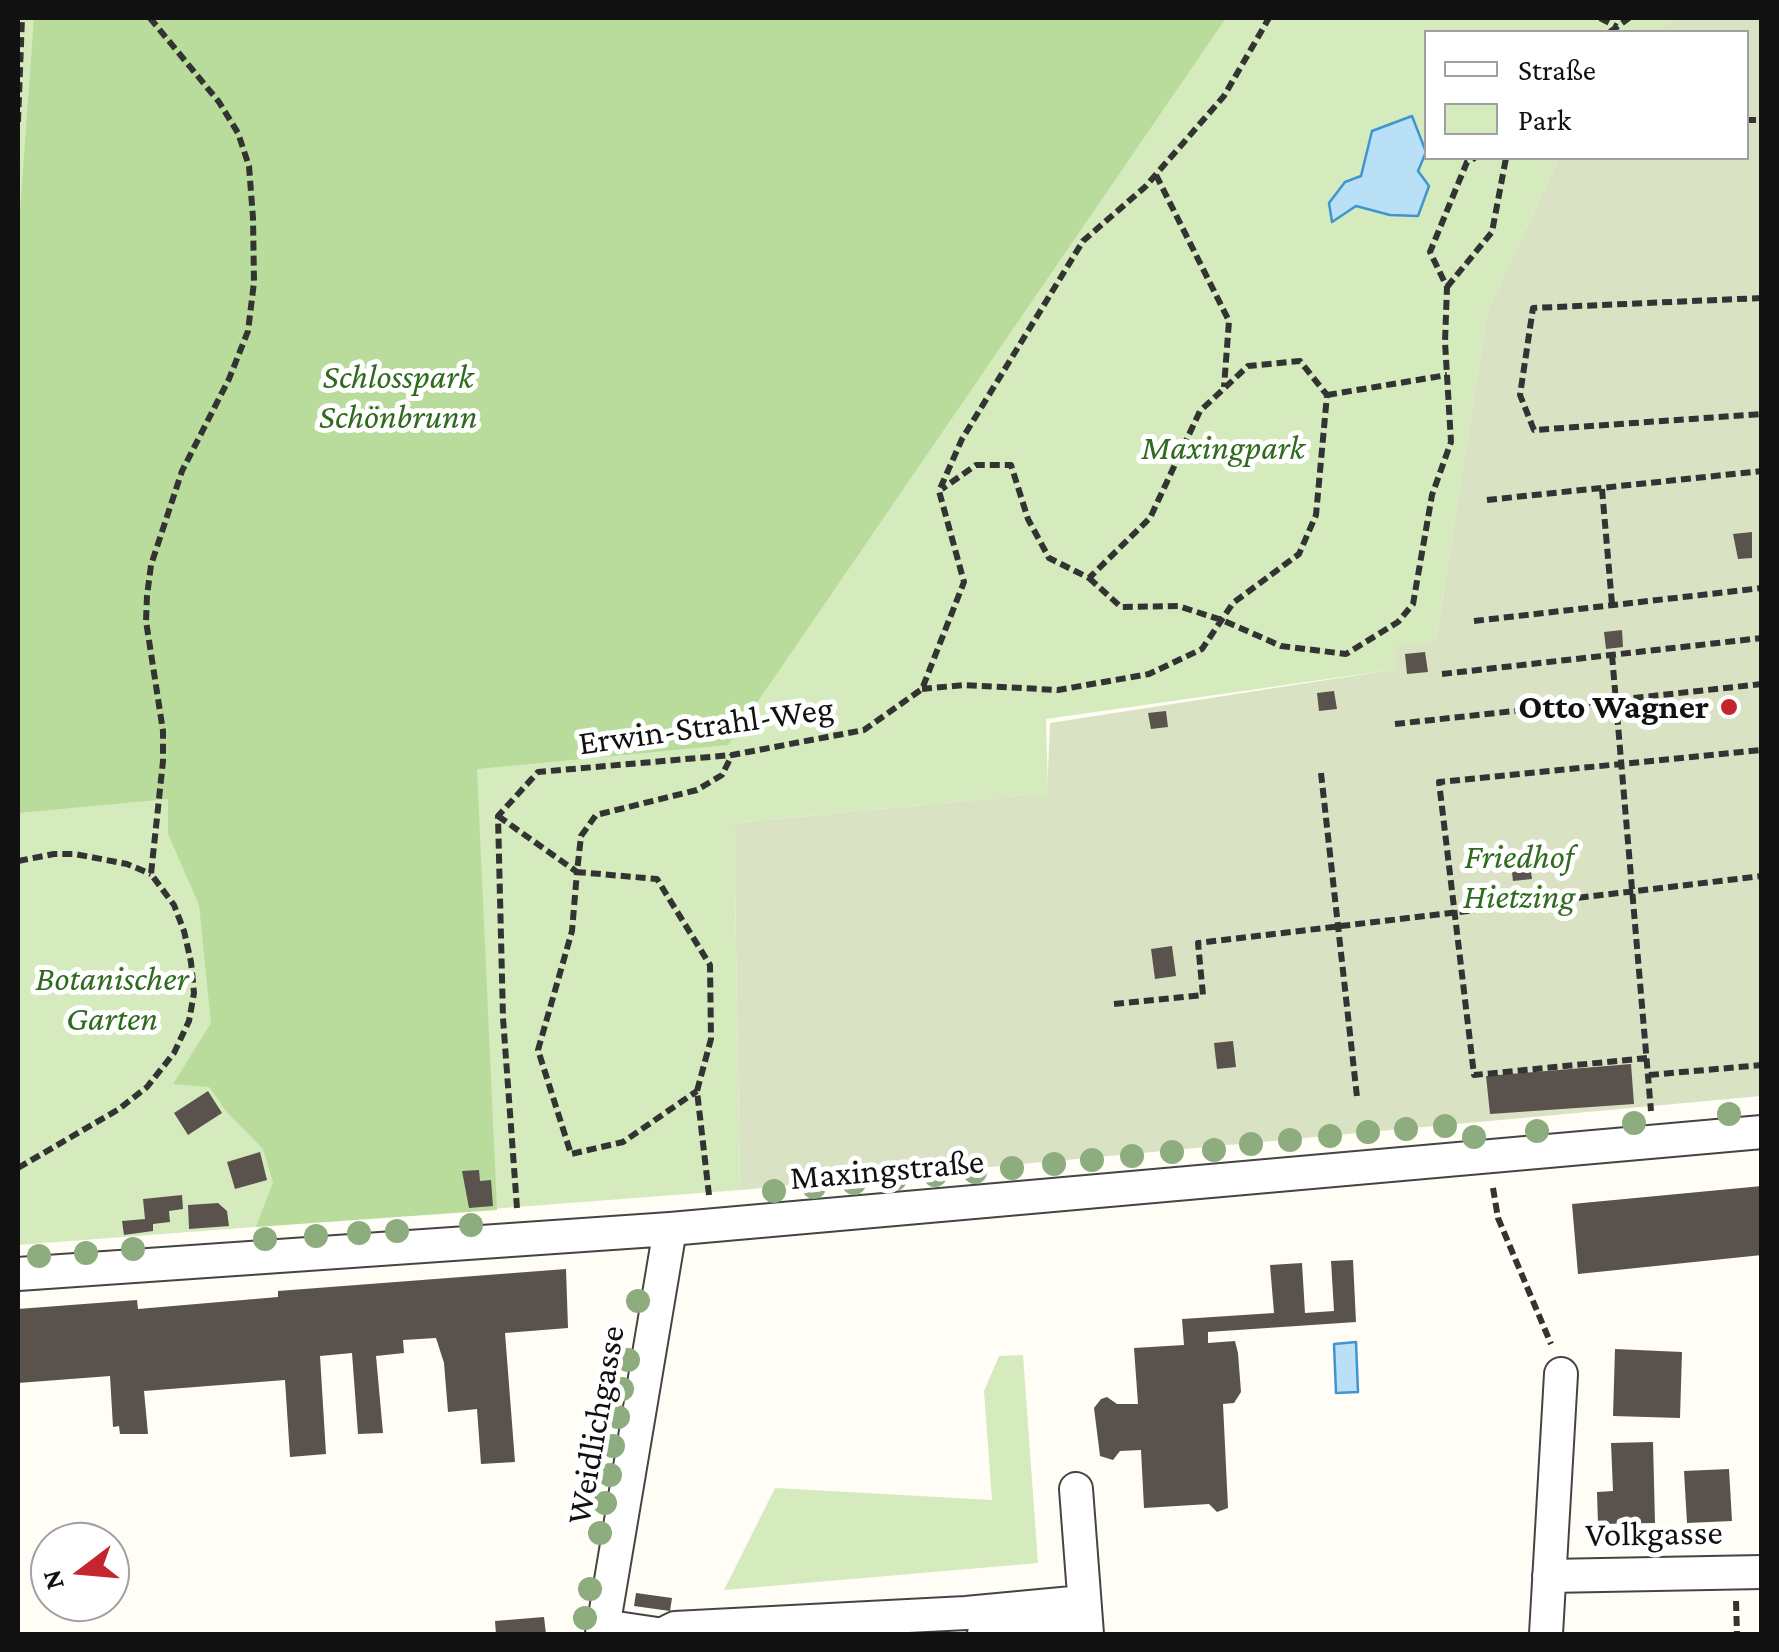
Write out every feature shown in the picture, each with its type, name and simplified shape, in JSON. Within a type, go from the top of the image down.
[{"type":"street","name":"Maxingstraße","points":[[18,1274],[670,1229],[1762,1132]]},
{"type":"street","name":"Weidlichgasse","points":[[603,1630],[670,1229]]},
{"type":"street","points":[[1546,1634],[1561,1374]]},
{"type":"street","points":[[1076,1489],[1086,1622]]},
{"type":"street","name":"Volkgasse","points":[[1549,1576],[1762,1572]]},
{"type":"street","points":[[603,1630],[660,1634],[676,1628],[966,1613],[1086,1622]]},
{"type":"street","points":[[984,1634],[1086,1622]]},
{"type":"path","points":[[18,122],[22,18]]},
{"type":"path","points":[[150,18],[219,102],[238,133],[249,166],[254,282],[248,332],[182,471],[152,564],[146,621],[163,731],[163,761],[151,874]]},
{"type":"path","points":[[1089,578],[1150,518],[1200,411],[1248,366],[1300,361],[1326,395],[1316,516],[1299,554],[1233,603],[1202,648],[1149,674],[1058,690],[964,685],[922,688],[964,582],[938,491],[962,439],[1083,241],[1156,176],[1224,96],[1268,18]]},
{"type":"path","points":[[1600,18],[1618,26]]},
{"type":"path","points":[[1613,30],[1629,18]]},
{"type":"path","points":[[938,491],[976,465],[1011,465],[1028,519],[1049,558],[1089,578],[1121,608],[1178,606],[1281,646],[1346,654],[1398,622],[1413,604],[1432,495],[1451,442],[1447,287],[1430,252],[1471,160]]},
{"type":"path","points":[[1447,287],[1492,232],[1506,160]]},
{"type":"path","points":[[1156,176],[1228,321],[1224,388]]},
{"type":"path","points":[[1762,298],[1533,308],[1520,395],[1534,430],[1762,414]]},
{"type":"path","points":[[1326,395],[1447,375]]},
{"type":"path","points":[[1487,500],[1762,472]]},
{"type":"path","points":[[1602,489],[1612,604]]},
{"type":"path","points":[[1474,620],[1762,588]]},
{"type":"path","points":[[1442,674],[1762,638]]},
{"type":"path","points":[[1612,655],[1652,1142]]},
{"type":"path","points":[[1394,724],[1762,684]]},
{"type":"path","name":"Erwin-Strahl-Weg","points":[[498,816],[538,772],[732,755],[864,730],[922,688]]},
{"type":"path","points":[[1647,1058],[1474,1074],[1439,782],[1762,750]]},
{"type":"path","points":[[697,1091],[623,1142],[571,1154],[538,1050],[572,931],[580,836],[596,815],[697,790],[722,775],[732,755]]},
{"type":"path","points":[[1321,773],[1358,1096]]},
{"type":"path","points":[[498,816],[577,872],[657,879],[710,965],[711,1039],[697,1091],[715,1225]]},
{"type":"path","points":[[498,816],[503,1018],[520,1241]]},
{"type":"path","points":[[18,861],[75,854],[127,864],[151,874],[174,905],[184,931],[194,993],[190,1020],[174,1053],[147,1087],[119,1109],[18,1168]]},
{"type":"path","points":[[1114,1004],[1203,994],[1198,942],[1762,876]]},
{"type":"path","points":[[1649,1075],[1762,1065]]},
{"type":"path","points":[[1493,1188],[1498,1218],[1548,1332],[1561,1374]]},
{"type":"path","points":[[1736,1614],[1736,1634]]},
{"type":"green space","name":"Schlosspark Schönbrunn","points":[[18,18],[1674,18],[1659,30],[1424,30],[1424,160],[1558,160],[1487,311],[1436,641],[1398,669],[1046,719],[1048,793],[734,823],[740,1190],[18,1245]]},
{"type":"green space","name":"Schlosspark Schönbrunn","points":[[34,18],[1226,18],[728,745],[477,769],[497,1210],[256,1227],[273,1182],[263,1149],[209,1087],[173,1084],[211,1023],[199,905],[168,834],[168,799],[18,813],[18,238]]},
{"type":"green space","name":"Friedhof Hietzing","points":[[1674,18],[1761,18],[1761,1096],[740,1190],[734,823],[1047,793],[1050,723],[1397,669],[1394,647],[1436,641],[1487,311],[1558,160],[1749,160],[1749,30],[1659,30]]},
{"type":"green space","points":[[1023,1355],[1038,1563],[724,1590],[775,1488],[992,1500],[984,1391],[999,1356]]},
{"type":"water","points":[[1412,116],[1424,147],[1418,171],[1429,186],[1418,216],[1390,215],[1356,206],[1332,222],[1329,203],[1345,182],[1361,176],[1372,131]]},
{"type":"water","points":[[1356,1342],[1358,1392],[1336,1393],[1334,1344]]},
{"type":"building","points":[[1752,532],[1752,558],[1738,559],[1733,534]]},
{"type":"building","points":[[1622,630],[1623,647],[1606,649],[1604,632]]},
{"type":"building","points":[[1425,652],[1428,672],[1407,674],[1405,654]]},
{"type":"building","points":[[1334,691],[1337,709],[1319,711],[1317,693]]},
{"type":"building","points":[[1166,711],[1168,727],[1151,729],[1148,713]]},
{"type":"building","points":[[1528,853],[1532,879],[1513,881],[1510,855]]},
{"type":"building","points":[[1172,946],[1176,976],[1155,979],[1151,949]]},
{"type":"building","points":[[1233,1041],[1236,1067],[1217,1069],[1214,1043]]},
{"type":"building","points":[[1631,1064],[1634,1104],[1490,1114],[1486,1076]]},
{"type":"building","points":[[208,1091],[222,1113],[188,1135],[174,1113]]},
{"type":"building","points":[[260,1152],[267,1180],[235,1189],[227,1162]]},
{"type":"building","points":[[479,1170],[480,1181],[491,1180],[493,1206],[469,1208],[462,1171]]},
{"type":"building","points":[[1762,1186],[1762,1255],[1578,1274],[1572,1204]]},
{"type":"building","points":[[182,1195],[183,1209],[169,1211],[170,1222],[153,1224],[153,1231],[124,1235],[122,1221],[145,1219],[143,1199]]},
{"type":"building","points":[[218,1203],[227,1211],[229,1226],[189,1229],[188,1205]]},
{"type":"building","points":[[1353,1260],[1356,1322],[1208,1332],[1208,1343],[1235,1341],[1238,1353],[1241,1392],[1234,1403],[1223,1404],[1228,1508],[1217,1512],[1209,1504],[1144,1508],[1141,1450],[1120,1451],[1113,1460],[1100,1456],[1094,1408],[1107,1397],[1117,1404],[1138,1404],[1134,1348],[1184,1345],[1182,1319],[1274,1313],[1270,1265],[1302,1263],[1305,1313],[1334,1311],[1331,1261]]},
{"type":"building","points":[[566,1269],[568,1328],[505,1333],[515,1462],[481,1464],[477,1409],[448,1412],[444,1363],[436,1338],[403,1340],[404,1353],[376,1356],[383,1433],[358,1434],[352,1353],[320,1356],[326,1454],[290,1457],[285,1380],[144,1391],[148,1434],[120,1434],[119,1426],[113,1427],[110,1376],[18,1383],[18,1309],[137,1300],[138,1309],[278,1297],[278,1291]]},
{"type":"building","points":[[1615,1349],[1682,1352],[1680,1418],[1613,1416]]},
{"type":"building","points":[[1653,1442],[1655,1523],[1598,1524],[1597,1492],[1613,1491],[1611,1443]]},
{"type":"building","points":[[1729,1469],[1732,1521],[1687,1523],[1684,1471]]},
{"type":"building","points":[[636,1593],[672,1598],[670,1611],[634,1606]]},
{"type":"building","points":[[544,1617],[546,1634],[496,1634],[495,1621]]},
{"type":"place","name":"Otto Wagner","points":[[1729,707]]},
{"type":"park label","name":"Maxingpark","points":[[1223,448]]},
{"type":"park label","name":"Botanischer Garten","points":[[112,999]]}]
